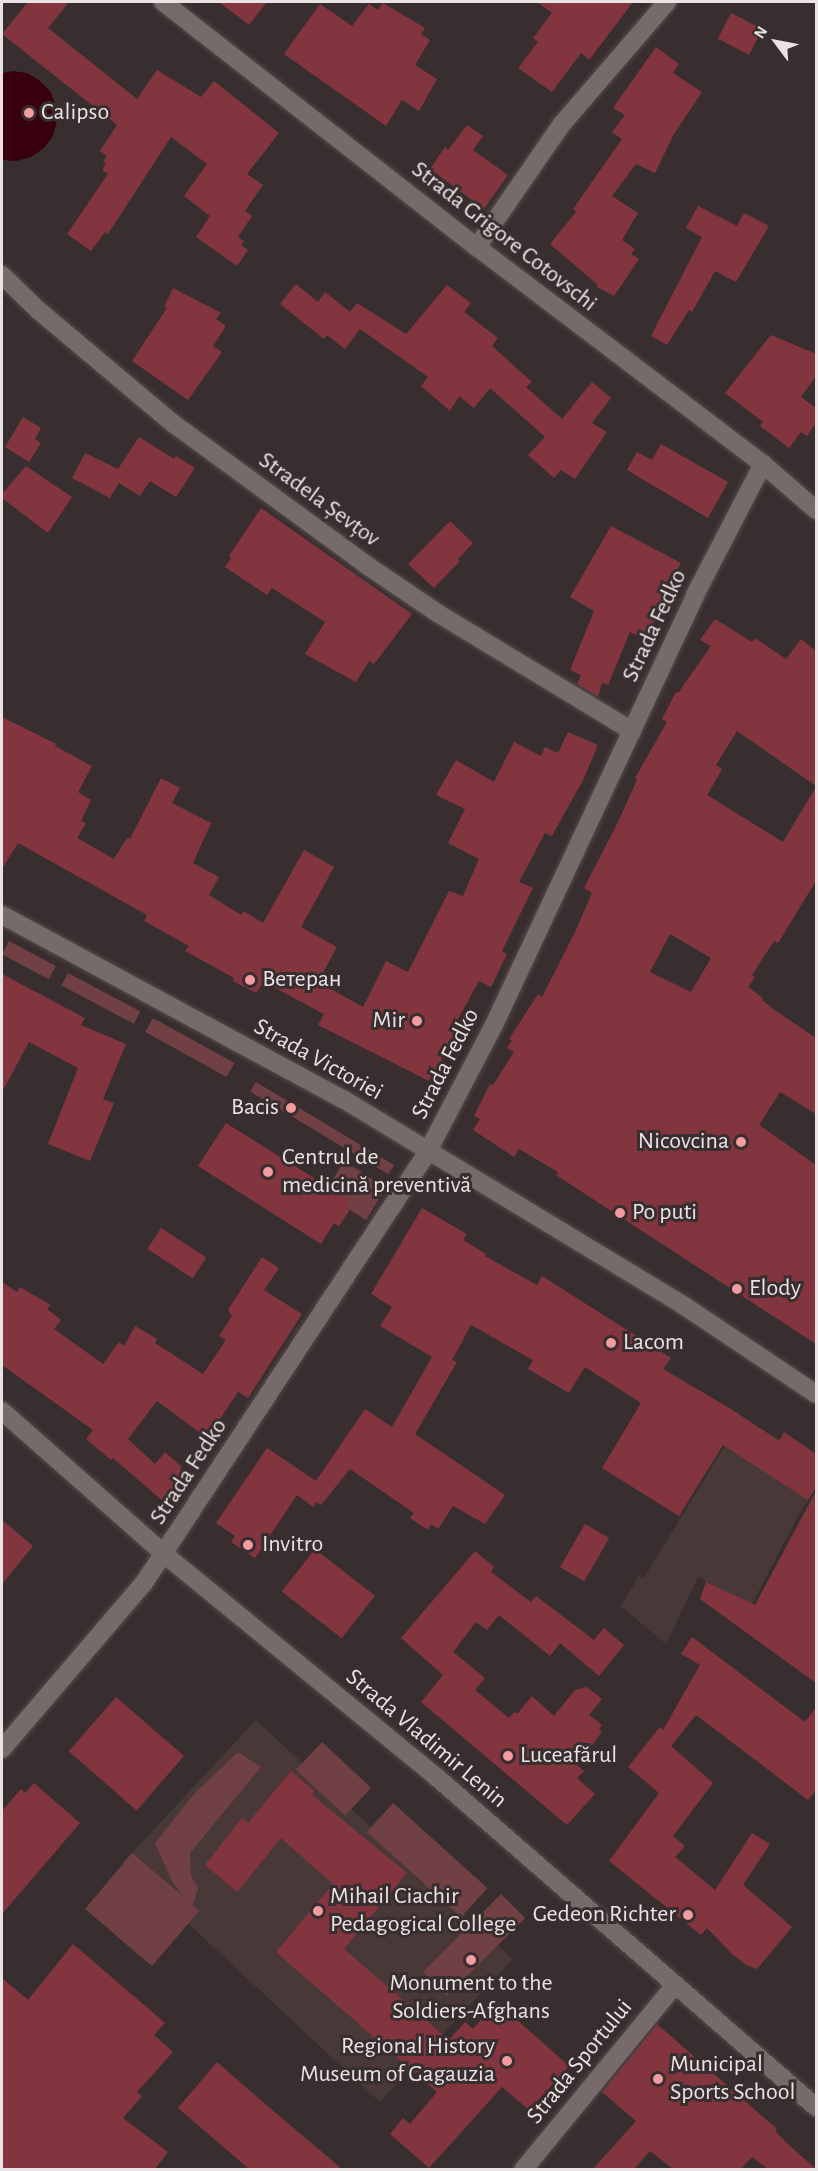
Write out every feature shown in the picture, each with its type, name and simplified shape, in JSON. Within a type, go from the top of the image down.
[{"type":"street","name":"Strada Grigore Cotovschi","points":[[163,2],[477,247],[763,464],[816,510]]},
{"type":"street","points":[[477,247],[562,124],[667,2]]},
{"type":"street","name":"Stradela Șevțov","points":[[2,275],[38,310],[174,424],[368,566],[439,614],[632,731]]},
{"type":"street","name":"Strada Fedko","points":[[2,1749],[144,1583],[428,1153],[494,1025],[695,595],[763,464]]},
{"type":"street","name":"Strada Victoriei","points":[[2,915],[343,1099],[428,1153],[683,1305],[816,1394]]},
{"type":"street","name":"Strada Vladimir Lenin","points":[[2,1411],[164,1554],[433,1774],[674,1986],[816,2107]]},
{"type":"street","name":"Strada Sportului","points":[[523,2169],[674,1986]]},
{"type":"shaded area","name":"Calipso","points":[[13,71],[27,73],[39,80],[50,91],[56,105],[57,121],[53,136],[44,148],[31,157],[16,161],[2,160],[2,73]]},
{"type":"shaded area","points":[[9,941],[56,966],[49,979],[2,954]]},
{"type":"shaded area","points":[[68,973],[140,1011],[134,1024],[61,985]]},
{"type":"shaded area","points":[[153,1018],[234,1063],[227,1077],[145,1032]]},
{"type":"shaded area","points":[[256,1082],[394,1165],[388,1174],[250,1091]]},
{"type":"shaded area","points":[[344,1161],[386,1188],[366,1220],[350,1210],[328,1187]]},
{"type":"shaded area","points":[[742,1418],[816,1460],[816,1488],[800,1512],[751,1606],[698,1577],[666,1644],[621,1606],[639,1576],[644,1578]]},
{"type":"shaded area","name":"Mihail Ciachir Pedagogical College","points":[[256,1720],[513,1959],[380,2102],[123,1863]]},
{"type":"shaded area","points":[[322,1742],[371,1788],[345,1815],[296,1770]]},
{"type":"shaded area","points":[[238,1752],[261,1767],[190,1853],[191,1876],[198,1888],[193,1906],[199,1911],[152,1966],[85,1909],[132,1853],[184,1897],[172,1881],[155,1843],[194,1794]]},
{"type":"shaded area","points":[[393,1803],[487,1888],[461,1917],[367,1832]]},
{"type":"shaded area","points":[[501,1894],[525,1918],[447,1996],[423,1972]]},
{"type":"building","points":[[28,2],[69,2],[48,28],[137,99],[157,70],[201,97],[214,81],[279,133],[247,174],[263,185],[245,211],[252,216],[238,237],[244,241],[241,245],[248,250],[237,266],[196,237],[210,216],[184,196],[207,164],[171,137],[108,234],[105,232],[91,251],[67,234],[108,174],[102,170],[107,156],[100,151],[117,125],[2,34]]},
{"type":"building","points":[[219,2],[267,2],[249,25]]},
{"type":"building","points":[[537,2],[633,2],[589,60],[581,53],[552,92],[518,68],[538,42],[533,38],[552,13]]},
{"type":"building","points":[[383,3],[425,28],[421,34],[430,40],[415,65],[437,79],[419,111],[402,100],[386,126],[284,54],[320,4],[352,26],[369,4],[378,10]]},
{"type":"building","points":[[731,13],[762,29],[749,55],[718,39]]},
{"type":"building","points":[[656,47],[679,64],[673,73],[702,92],[674,134],[655,173],[636,164],[612,196],[638,213],[622,240],[635,249],[631,254],[639,259],[614,296],[597,287],[598,285],[550,244],[576,212],[573,209],[622,139],[612,132],[625,115],[613,108]]},
{"type":"building","points":[[467,125],[483,136],[473,150],[508,175],[484,209],[430,169],[445,147],[448,150]]},
{"type":"building","points":[[698,206],[737,226],[744,213],[769,226],[736,282],[715,271],[692,312],[689,310],[667,345],[651,336],[702,237],[686,228]]},
{"type":"building","points":[[296,284],[318,302],[325,292],[350,312],[357,303],[406,334],[447,285],[471,303],[464,312],[498,338],[492,346],[532,382],[526,387],[562,419],[592,382],[611,398],[592,423],[607,432],[575,479],[561,470],[554,478],[528,455],[545,437],[490,388],[474,408],[459,396],[450,411],[421,386],[428,377],[360,329],[345,349],[327,335],[324,339],[280,304]]},
{"type":"building","points":[[173,288],[221,313],[216,319],[226,326],[213,346],[222,352],[188,400],[132,361],[167,308],[164,307]]},
{"type":"building","points":[[771,335],[816,354],[816,376],[801,397],[816,408],[816,423],[807,436],[801,432],[789,448],[760,426],[763,422],[725,393]]},
{"type":"building","points":[[23,417],[41,428],[35,439],[41,443],[29,462],[5,447]]},
{"type":"building","points":[[139,437],[174,459],[176,456],[195,468],[176,497],[150,481],[140,496],[119,483],[110,498],[72,478],[85,453],[118,469]]},
{"type":"building","points":[[661,444],[728,482],[708,518],[627,470],[637,452],[652,460]]},
{"type":"building","points":[[26,466],[72,497],[48,533],[2,498],[2,494]]},
{"type":"building","points":[[261,508],[412,614],[374,664],[369,661],[356,682],[305,654],[325,622],[272,588],[267,595],[225,567],[231,558],[229,556]]},
{"type":"building","points":[[450,521],[473,543],[458,559],[460,561],[434,588],[408,564]]},
{"type":"building","points":[[611,526],[681,563],[660,602],[664,604],[644,639],[630,632],[608,685],[602,683],[598,697],[577,684],[581,675],[570,670],[594,611],[570,597]]},
{"type":"building","points":[[715,619],[752,642],[755,638],[786,659],[801,639],[816,651],[816,786],[737,731],[716,765],[722,769],[707,795],[783,842],[816,787],[816,881],[778,943],[774,941],[752,975],[755,977],[748,987],[773,1009],[816,1038],[816,1114],[780,1092],[759,1125],[816,1165],[816,1344],[556,1175],[558,1172],[519,1149],[514,1157],[473,1130],[480,1119],[474,1116],[490,1084],[493,1085],[514,1052],[507,1048],[512,1040],[509,1039],[538,994],[542,997],[575,932],[592,893],[584,888],[617,824],[637,780],[635,778],[667,722],[662,719],[676,692],[678,693],[711,646],[700,640]],"holes":[[[670,934],[711,958],[691,992],[650,972]]]},
{"type":"building","points":[[2,717],[56,744],[55,746],[92,766],[78,792],[91,800],[81,821],[86,823],[77,838],[114,859],[127,838],[130,839],[161,778],[180,788],[172,803],[211,823],[193,863],[219,877],[209,895],[241,915],[243,911],[263,923],[304,850],[334,867],[301,927],[337,947],[318,982],[363,1007],[386,961],[408,972],[449,891],[463,896],[479,859],[448,843],[465,809],[436,795],[456,760],[494,782],[514,742],[541,756],[545,747],[558,753],[568,732],[598,745],[583,780],[552,836],[545,833],[519,882],[533,888],[502,951],[507,954],[491,987],[479,981],[457,1021],[461,1023],[441,1060],[443,1061],[433,1080],[430,1078],[429,1081],[318,1025],[324,1014],[264,982],[256,993],[233,981],[234,978],[185,951],[189,946],[144,921],[147,915],[18,843],[2,869]]},
{"type":"building","points":[[2,974],[85,1018],[81,1025],[126,1044],[103,1099],[114,1103],[90,1161],[48,1144],[78,1068],[29,1042],[2,1092]]},
{"type":"building","points":[[226,1123],[349,1200],[346,1205],[351,1208],[339,1226],[334,1223],[321,1244],[198,1166]]},
{"type":"building","points":[[422,1208],[467,1234],[463,1240],[486,1254],[485,1256],[537,1285],[542,1276],[671,1358],[663,1369],[731,1409],[779,1441],[784,1432],[816,1454],[816,1487],[808,1500],[723,1445],[679,1516],[602,1468],[641,1403],[585,1367],[569,1393],[528,1369],[533,1360],[471,1325],[452,1360],[457,1362],[415,1434],[505,1495],[485,1524],[453,1506],[438,1529],[431,1524],[428,1530],[410,1518],[414,1513],[350,1469],[321,1505],[316,1502],[313,1507],[297,1495],[255,1558],[231,1542],[235,1536],[216,1523],[267,1448],[316,1481],[365,1409],[392,1427],[432,1357],[380,1326],[392,1307],[371,1294]]},
{"type":"building","points":[[161,1228],[206,1257],[193,1278],[147,1249]]},
{"type":"building","points":[[262,1257],[279,1268],[264,1290],[302,1314],[248,1398],[238,1392],[207,1438],[157,1401],[128,1439],[155,1464],[165,1452],[182,1467],[180,1469],[188,1477],[165,1503],[113,1458],[111,1460],[86,1439],[93,1430],[2,1365],[2,1282],[17,1292],[20,1287],[51,1305],[47,1309],[61,1320],[54,1329],[103,1364],[119,1342],[124,1346],[135,1326],[157,1339],[155,1343],[203,1374],[226,1340],[219,1336],[232,1316],[228,1310]]},
{"type":"building","points":[[816,1491],[816,1683],[700,1599],[706,1582],[755,1605]]},
{"type":"building","points":[[2,1520],[33,1546],[2,1584]]},
{"type":"building","points":[[585,1524],[609,1538],[584,1581],[560,1567]]},
{"type":"building","points":[[315,1549],[375,1596],[342,1638],[282,1592]]},
{"type":"building","points":[[475,1551],[494,1567],[491,1572],[531,1602],[536,1596],[594,1640],[604,1628],[624,1645],[599,1676],[560,1643],[550,1656],[499,1615],[487,1630],[476,1622],[453,1652],[485,1678],[475,1690],[509,1718],[514,1712],[517,1714],[532,1696],[554,1716],[575,1690],[587,1687],[602,1699],[589,1715],[602,1725],[599,1729],[602,1732],[577,1765],[584,1771],[577,1778],[595,1794],[567,1825],[421,1702],[443,1675],[401,1638]]},
{"type":"building","points":[[692,1637],[805,1722],[816,1707],[816,1790],[808,1800],[696,1715],[671,1746],[713,1783],[673,1836],[685,1846],[675,1857],[715,1890],[752,1833],[770,1844],[743,1885],[792,1927],[757,1969],[746,1965],[733,1955],[707,1928],[701,1935],[609,1861],[659,1793],[628,1767],[660,1727],[663,1730],[700,1665],[681,1654]]},
{"type":"building","points":[[116,1697],[184,1756],[137,1810],[69,1751]]},
{"type":"building","points":[[291,1771],[314,1791],[312,1795],[407,1873],[344,1949],[449,2040],[465,2022],[473,2029],[497,2002],[569,2066],[529,2110],[502,2087],[429,2168],[390,2134],[403,2118],[410,2124],[437,2092],[276,1952],[333,1884],[281,1838],[237,1892],[205,1865],[242,1818],[248,1823]]},
{"type":"building","points":[[34,1783],[80,1823],[2,1914],[2,1811],[21,1789],[25,1793]]},
{"type":"building","points":[[73,1944],[165,2023],[154,2035],[173,2052],[137,2092],[142,2096],[123,2118],[168,2152],[155,2169],[2,2169],[2,1978],[28,2000]]},
{"type":"building","points":[[657,2024],[777,2129],[775,2131],[816,2169],[768,2169],[752,2157],[741,2169],[673,2169],[650,2151],[634,2169],[593,2169],[636,2121],[602,2092]]},
{"type":"building","points":[[217,2062],[342,2169],[249,2169],[178,2108]]},
{"type":"place","name":"Calipso","points":[[29,113]]},
{"type":"place","name":"Ветеран","points":[[250,980]]},
{"type":"place","name":"Mir","points":[[417,1021]]},
{"type":"place","name":"Bacis","points":[[291,1108]]},
{"type":"place","name":"Nicovcina","points":[[741,1142]]},
{"type":"place","name":"Centrul de medicină preventivă","points":[[268,1172]]},
{"type":"place","name":"Po puti","points":[[620,1213]]},
{"type":"place","name":"Elody","points":[[737,1289]]},
{"type":"place","name":"Lacom","points":[[611,1343]]},
{"type":"place","name":"Invitro","points":[[248,1545]]},
{"type":"place","name":"Luceafărul","points":[[508,1756]]},
{"type":"place","name":"Mihail Ciachir Pedagogical College","points":[[318,1911]]},
{"type":"place","name":"Gedeon Richter","points":[[688,1915]]},
{"type":"place","name":"Monument to the Soldiers-Afghans","points":[[471,1960]]},
{"type":"place","name":"Regional History Museum of Gagauzia","points":[[507,2061]]},
{"type":"place","name":"Municipal Sports School","points":[[658,2079]]}]
